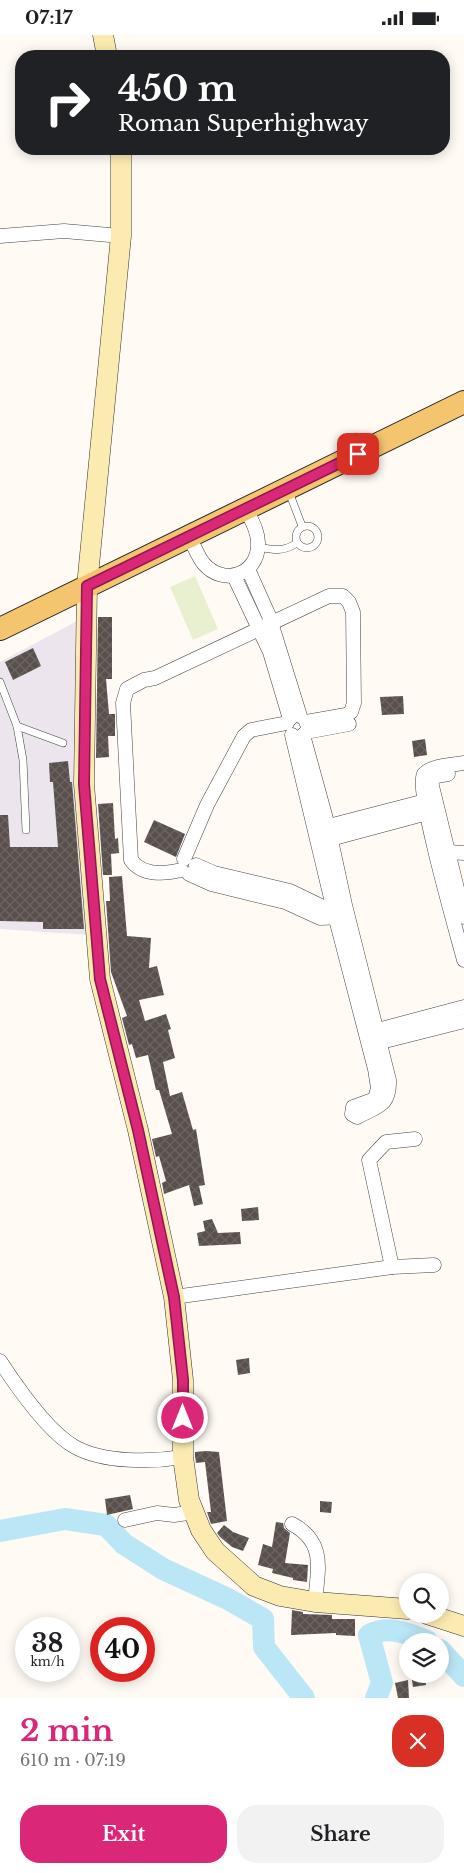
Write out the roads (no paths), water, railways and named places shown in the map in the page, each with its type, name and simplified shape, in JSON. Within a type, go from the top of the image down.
[{"type":"main road","points":[[0,629],[464,402]]},
{"type":"street","points":[[103,35],[106,50]]},
{"type":"street","points":[[121,155],[121,236],[87,586],[84,784],[100,979],[138,1130],[174,1297],[183,1380],[183,1457],[190,1500],[200,1530],[215,1551],[254,1586],[280,1596],[315,1602],[399,1608]]},
{"type":"street","points":[[0,236],[64,231],[121,236]]},
{"type":"street","points":[[189,537],[204,564],[220,576],[234,576],[248,569],[256,558],[258,547],[258,534],[246,509]]},
{"type":"street","points":[[248,569],[258,588],[264,623],[297,727],[341,912],[389,1093],[381,1105],[354,1116],[353,1107],[375,1099],[377,1094],[373,1037]]},
{"type":"street","points":[[234,576],[243,595],[264,623]]},
{"type":"street","points":[[188,865],[211,807],[252,735],[297,727],[350,723],[365,693],[359,646],[362,610],[353,599],[348,588],[337,585],[326,587],[310,601],[177,663],[155,679],[144,680],[127,689],[123,703],[129,852],[134,865],[146,871],[170,873],[188,865],[214,873],[275,886],[298,901],[341,912]]},
{"type":"street","points":[[243,595],[258,588]]},
{"type":"street","points":[[434,773],[464,763]]},
{"type":"street","points":[[434,773],[464,772]]},
{"type":"street","points":[[434,773],[431,782],[430,806],[448,861],[464,960]]},
{"type":"street","points":[[323,834],[430,806]]},
{"type":"street","points":[[448,861],[464,853]]},
{"type":"street","points":[[455,903],[464,917]]},
{"type":"street","points":[[373,1037],[447,1018],[464,1007]]},
{"type":"street","points":[[447,1018],[464,1021]]},
{"type":"street","points":[[392,1267],[369,1160],[386,1142],[416,1139]]},
{"type":"street","points":[[174,1297],[392,1267],[434,1265]]},
{"type":"street","points":[[0,1361],[24,1395],[58,1433],[76,1448],[96,1455],[131,1459],[156,1461],[183,1457]]},
{"type":"street","points":[[125,1519],[157,1513],[174,1515],[194,1512]]},
{"type":"street","points":[[292,1524],[305,1531],[316,1547],[318,1562],[315,1602]]},
{"type":"street","points":[[449,1621],[464,1626]]},
{"type":"lane","points":[[288,488],[302,526]]},
{"type":"lane","points":[[306,525],[314,528],[318,539],[309,549],[297,543],[296,534],[302,526],[306,525]]},
{"type":"lane","points":[[258,547],[277,551],[287,549],[297,543]]},
{"type":"lane","points":[[0,682],[17,725],[23,760],[26,830]]},
{"type":"lane","points":[[17,725],[62,743]]},
{"type":"waterway","points":[[0,1531],[65,1519],[106,1525],[124,1544],[163,1569],[228,1599],[263,1619],[264,1647],[304,1698]]},
{"type":"waterway","points":[[376,1698],[382,1683],[369,1635],[391,1630],[405,1633]]},
{"type":"waterway","points":[[449,1660],[464,1676]]}]
